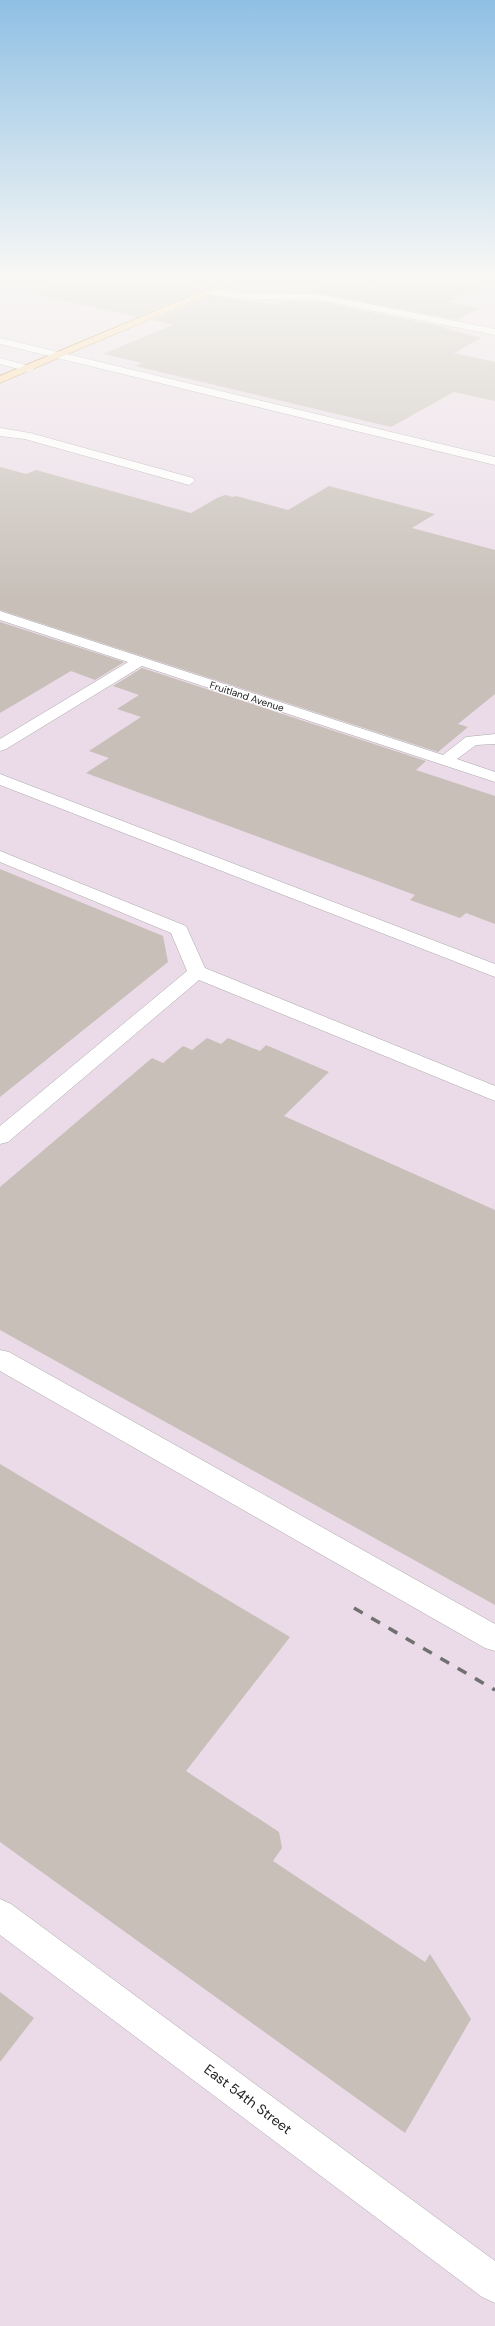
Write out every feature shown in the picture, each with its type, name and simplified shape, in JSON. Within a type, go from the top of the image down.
[{"type":"street","points":[[169,383],[495,461]]},
{"type":"street","points":[[0,432],[26,436],[190,481]]},
{"type":"street","name":"Fruitland Avenue","points":[[0,615],[495,778]]},
{"type":"street","points":[[0,746],[140,661]]},
{"type":"street","points":[[445,761],[472,740],[495,739]]},
{"type":"street","points":[[0,780],[495,971]]},
{"type":"street","points":[[0,856],[179,930],[197,972],[495,1094]]},
{"type":"street","points":[[0,1137],[197,972]]},
{"type":"street","points":[[0,1359],[495,1639]]},
{"type":"street","name":"East 54th Street","points":[[0,1915],[495,2284]]},
{"type":"shaded area","points":[[0,383],[495,383],[495,2326],[0,2326]]},
{"type":"building","points":[[204,383],[495,383],[495,401],[454,392],[391,427]]},
{"type":"building","points":[[0,467],[26,474],[36,470],[191,513],[225,495],[233,497],[236,496],[288,510],[329,486],[435,514],[412,528],[495,550],[495,694],[458,724],[468,727],[438,752],[0,610]]},
{"type":"building","points":[[0,622],[124,662],[95,680],[71,671],[0,713]]},
{"type":"building","points":[[142,668],[426,761],[416,770],[495,796],[495,924],[466,913],[460,918],[410,900],[415,895],[86,773],[109,758],[89,751],[141,717],[117,709],[139,695],[113,686]]},
{"type":"building","points":[[0,869],[163,936],[168,962],[0,1097]]},
{"type":"building","points":[[207,1038],[221,1044],[228,1038],[260,1051],[266,1045],[329,1072],[284,1116],[495,1210],[495,1605],[0,1330],[0,1187],[152,1058],[163,1063],[183,1046],[192,1050]]},
{"type":"building","points":[[0,1464],[290,1637],[186,1771],[279,1832],[282,1848],[273,1861],[425,1962],[430,1954],[471,2019],[405,2133],[0,1842]]},
{"type":"building","points":[[0,1992],[34,2018],[0,2062]]},
{"type":"railway","points":[[354,1608],[495,1690]]}]
